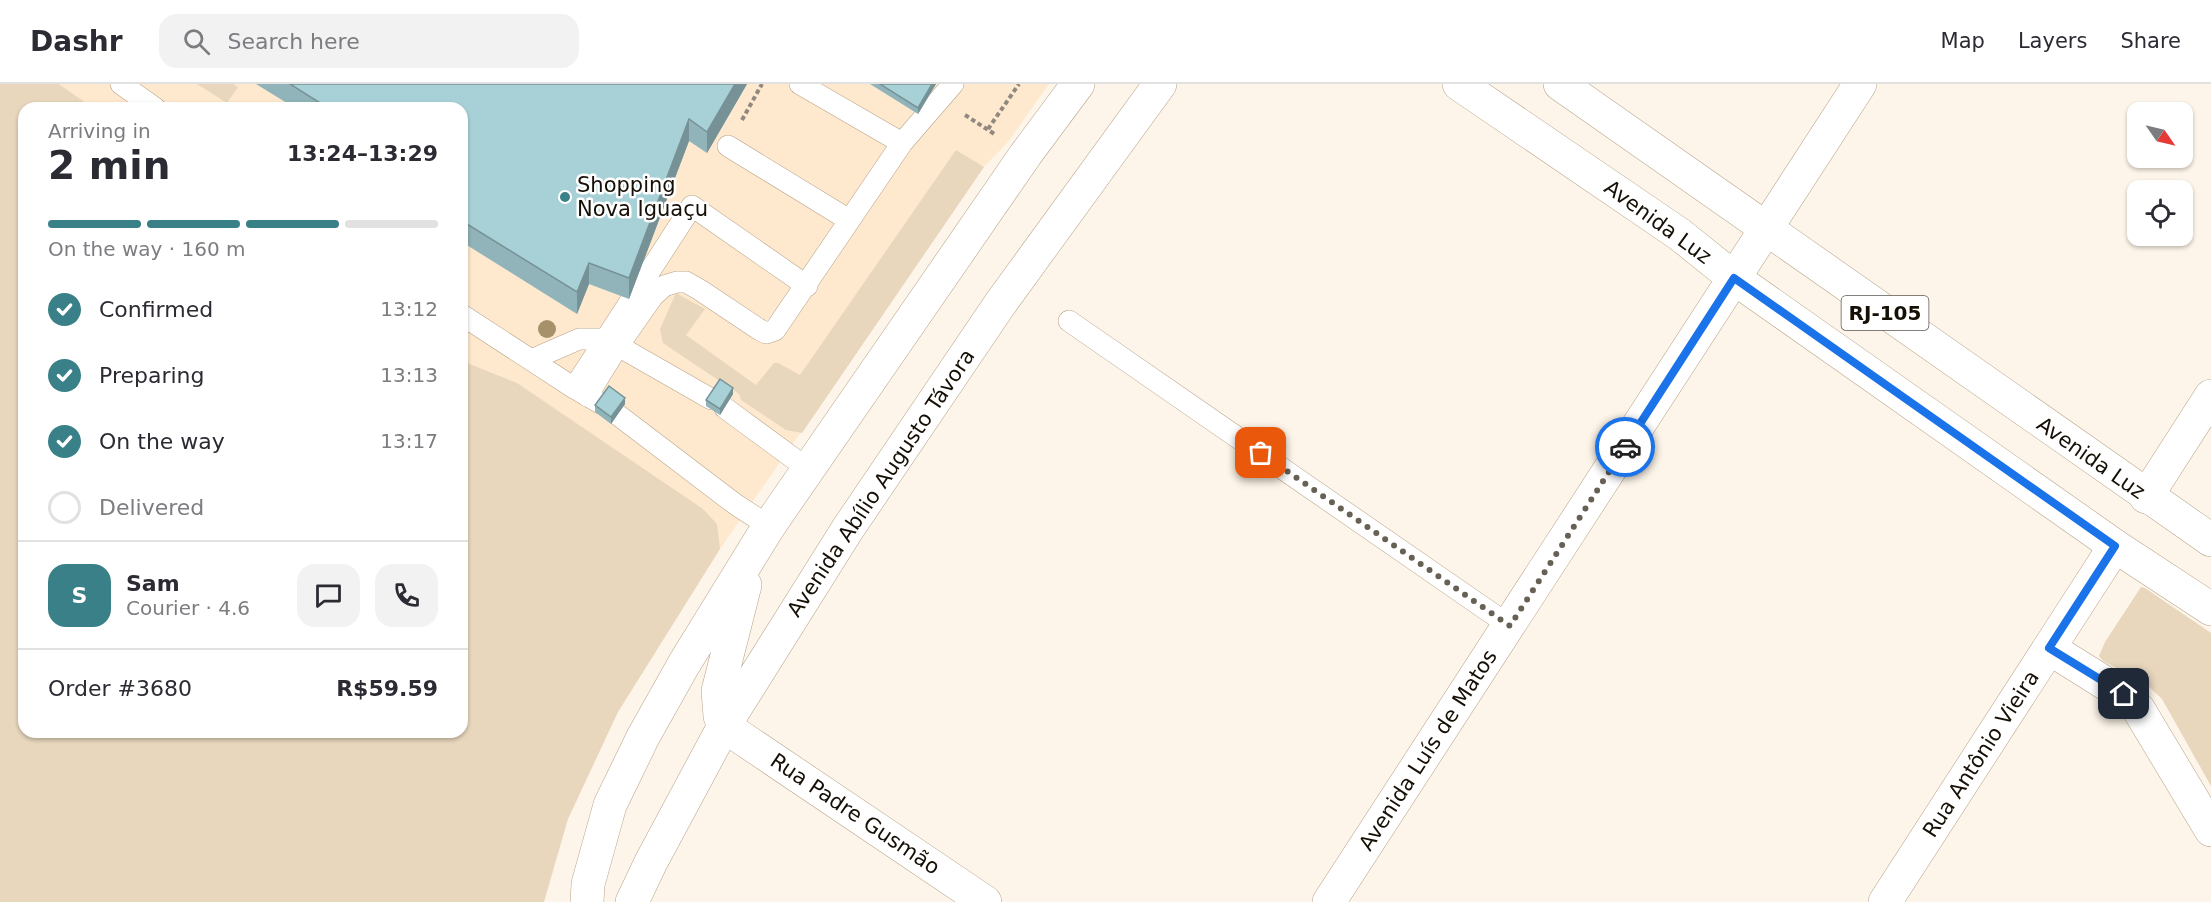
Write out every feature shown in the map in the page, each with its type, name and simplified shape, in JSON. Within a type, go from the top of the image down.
[{"type":"main road","points":[[587,902],[588,884],[610,805],[643,737],[684,664],[762,537],[808,469],[1026,154],[1078,84]]},
{"type":"main road","name":"Avenida Abílio Augusto Távora","points":[[632,902],[724,726],[846,530],[1010,290],[1160,84]]},
{"type":"main road","name":"Avenida Luz","points":[[1459,84],[1678,234],[1734,278],[2115,546],[2211,609]]},
{"type":"main road","name":"Avenida Luz","points":[[1560,84],[2146,497],[2211,540]]},
{"type":"main road","name":"Avenida Luís de Matos","points":[[1329,902],[1860,84]]},
{"type":"main road","points":[[2146,497],[2209,404]]},
{"type":"main road","points":[[724,726],[719,703],[719,683],[762,537]]},
{"type":"main road","name":"Rua Antônio Vieira","points":[[1885,902],[2115,546]]},
{"type":"main road","points":[[2049,648],[2124,694],[2139,710],[2211,830]]},
{"type":"main road","name":"Rua Padre Gusmão","points":[[724,726],[985,902]]},
{"type":"lane","points":[[121,84],[146,102]]},
{"type":"lane","points":[[800,84],[902,143]]},
{"type":"lane","points":[[612,342],[653,296],[664,286],[677,282],[686,282],[700,290],[766,333],[776,330],[902,143],[953,84]]},
{"type":"lane","points":[[728,146],[849,220]]},
{"type":"lane","points":[[595,401],[612,342],[692,206],[807,286]]},
{"type":"lane","points":[[468,319],[595,401],[735,504],[762,537]]},
{"type":"lane","points":[[1069,321],[1510,626]]},
{"type":"lane","points":[[531,360],[579,339],[612,342],[718,403],[808,469]]},
{"type":"path","points":[[988,129],[1019,84]]},
{"type":"shaded area","points":[[0,84],[59,84],[84,102],[18,102],[18,738],[468,738],[468,363],[517,383],[703,509],[717,524],[720,549],[618,712],[568,819],[544,902],[0,902]]},
{"type":"shaded area","points":[[59,84],[1049,84],[1008,142],[984,167],[720,549],[468,371],[468,102],[84,102]]},
{"type":"shaded area","points":[[197,84],[233,84],[238,87],[225,102]]},
{"type":"shaded area","points":[[956,150],[984,167],[802,433],[786,430],[741,400],[739,394],[663,343],[660,329],[676,293],[705,309],[686,335],[756,385],[774,363],[800,375]]},
{"type":"shaded area","points":[[2141,587],[2211,633],[2211,786],[2162,699],[2145,683],[2103,661],[2099,656],[2105,642]]},
{"type":"building","name":"Shopping Nova Iguaçu","points":[[290,84],[735,84],[707,132],[689,119],[629,278],[589,263],[577,292],[468,225],[468,102],[318,102]]},
{"type":"building","points":[[880,84],[932,84],[918,108]]},
{"type":"building","points":[[720,379],[733,388],[720,409],[706,400]]},
{"type":"building","points":[[609,386],[625,398],[611,417],[595,405]]},
{"type":"way so far","points":[[1261,453],[1510,626],[1625,447]]},
{"type":"place","name":"Shopping Nova Iguaçu","points":[[565,197]]},
{"type":"route","points":[[1625,447],[1734,278],[2115,546],[2049,648],[2124,694]]}]
